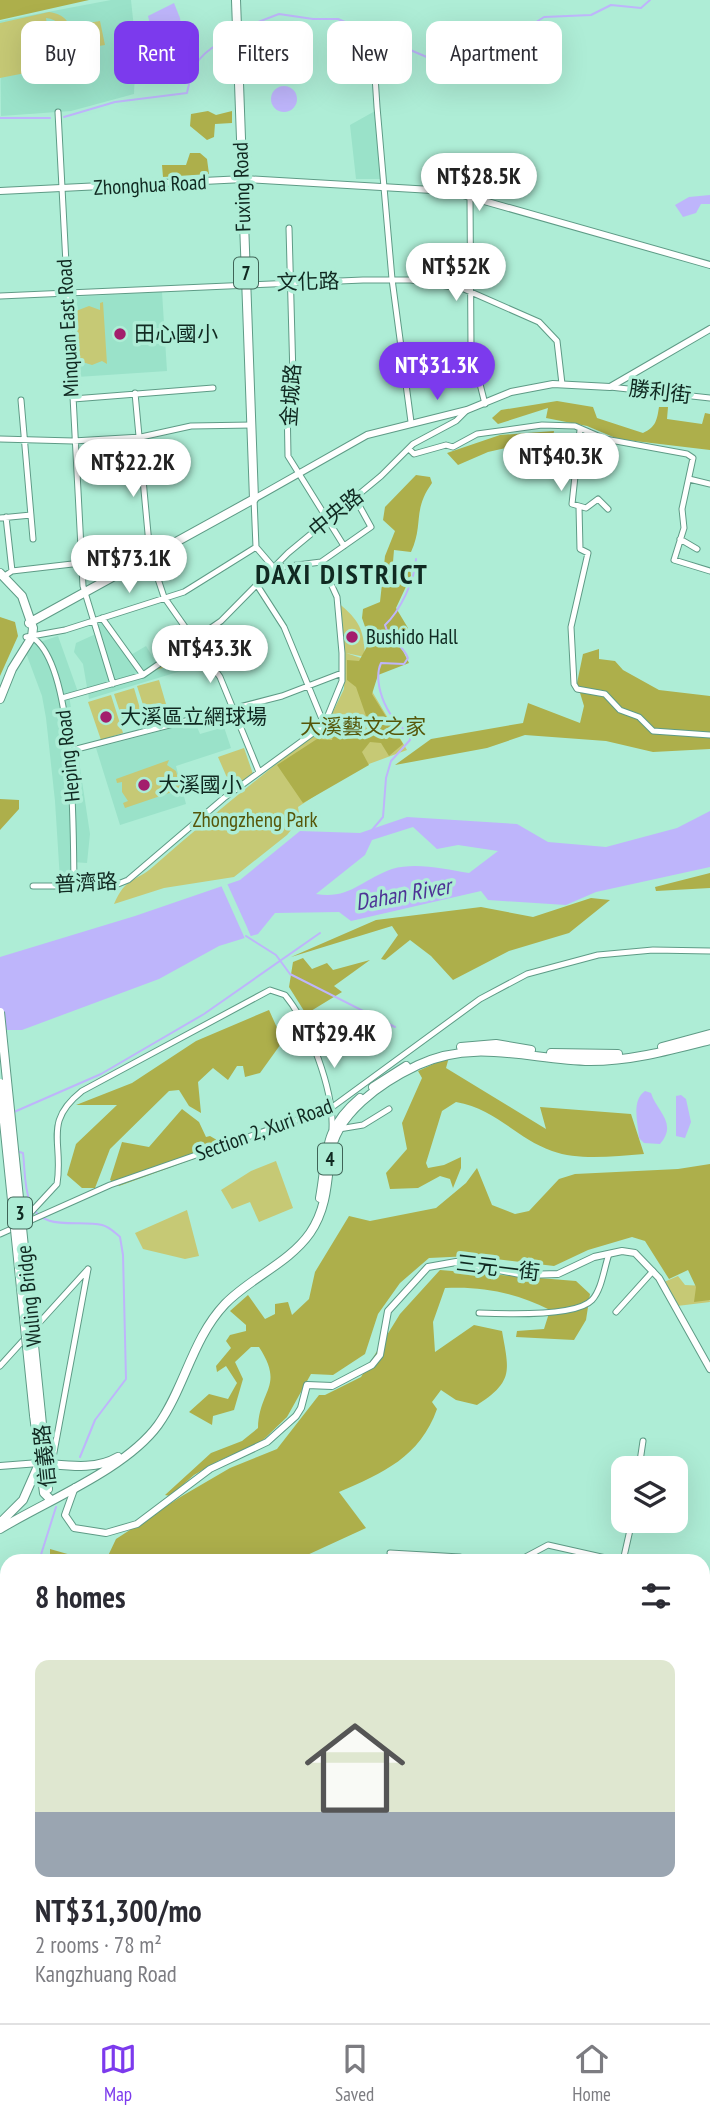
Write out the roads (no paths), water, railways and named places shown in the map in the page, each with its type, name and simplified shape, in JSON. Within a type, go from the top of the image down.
[{"type":"main road","name":"Fuxing Road","points":[[236,0],[254,499]]},
{"type":"main road","points":[[31,623],[254,499]]},
{"type":"main road","points":[[0,699],[29,637],[31,623],[22,596],[4,576]]},
{"type":"main road","points":[[0,688],[8,666],[29,637]]},
{"type":"main road","name":"Wuling Bridge","points":[[0,1012],[37,1414]]},
{"type":"main road","name":"4","points":[[45,1463],[79,1466],[115,1459],[143,1435],[159,1414],[189,1349],[209,1315],[238,1285],[293,1243],[309,1226],[319,1202],[326,1144],[349,1107],[375,1084],[437,1052],[473,1044],[590,1055],[655,1049],[710,1034]]},
{"type":"main road","name":"4","points":[[375,1084],[420,1064],[461,1051],[495,1050],[593,1061],[652,1054],[710,1040]]},
{"type":"main road","name":"Wuling Bridge","points":[[0,1083],[37,1414]]},
{"type":"main road","name":"4","points":[[50,1499],[127,1457],[143,1443],[167,1410],[211,1321],[240,1290],[294,1249],[311,1232],[323,1207],[329,1181],[335,1128]]},
{"type":"main road","name":"信義路","points":[[37,1414],[45,1463],[44,1493],[50,1499]]},
{"type":"main road","name":"3","points":[[0,1523],[18,1507],[45,1463]]},
{"type":"main road","points":[[76,1486],[82,1475],[79,1466]]},
{"type":"main road","points":[[0,1529],[50,1499]]},
{"type":"street","points":[[376,84],[392,279],[411,422]]},
{"type":"street","name":"Minquan East Road","points":[[58,112],[81,563],[84,593],[113,684]]},
{"type":"street","name":"Zhonghua Road","points":[[0,191],[244,179],[449,191],[710,265]]},
{"type":"street","points":[[470,197],[471,348],[485,404]]},
{"type":"street","name":"金城路","points":[[289,228],[293,377],[287,400],[288,456],[344,546]]},
{"type":"street","name":"文化路","points":[[0,296],[392,279],[424,282],[470,292],[539,322],[557,341],[562,384]]},
{"type":"street","points":[[355,498],[371,527],[321,562],[274,568],[257,547],[254,499],[367,435],[467,410],[511,392],[562,384],[610,387],[710,329]]},
{"type":"street","name":"勝利街","points":[[610,387],[710,398]]},
{"type":"street","points":[[73,399],[213,388]]},
{"type":"street","points":[[135,393],[150,555],[164,597],[220,677],[259,772]]},
{"type":"street","points":[[21,400],[33,539]]},
{"type":"street","name":"中央路","points":[[62,698],[143,676],[221,621],[274,568],[409,449],[467,410]]},
{"type":"street","points":[[0,439],[74,441],[141,437],[191,426],[252,425]]},
{"type":"street","points":[[409,449],[414,454],[446,445],[453,447],[477,434],[542,425],[575,426],[605,439],[687,454],[693,458],[682,509],[684,528],[674,560],[710,571]]},
{"type":"street","points":[[580,430],[572,504],[586,508],[598,499],[608,509]]},
{"type":"street","points":[[689,479],[710,484]]},
{"type":"street","points":[[579,507],[580,549],[588,553],[571,627],[577,689],[605,694],[620,710],[639,717],[653,731],[710,736]]},
{"type":"street","points":[[31,515],[3,517],[4,576],[81,563]]},
{"type":"street","points":[[680,539],[697,549]]},
{"type":"street","points":[[29,637],[102,618],[192,588],[257,547]]},
{"type":"street","points":[[321,562],[337,597],[342,673],[342,681],[324,724]]},
{"type":"street","points":[[257,585],[284,627],[324,724]]},
{"type":"street","points":[[102,618],[143,676]]},
{"type":"street","name":"Heping Road","points":[[29,637],[42,644],[62,698],[75,842],[74,884]]},
{"type":"street","points":[[68,751],[234,706],[282,696],[342,673]]},
{"type":"street","name":"普濟路","points":[[33,886],[113,886],[128,880],[224,798],[324,724]]},
{"type":"street","name":"Section 2, Xuri Road","points":[[0,1234],[110,1185],[331,1108],[375,1084],[480,999],[527,974],[598,956],[653,950],[710,951]]},
{"type":"street","points":[[17,1227],[36,1210],[57,1184],[59,1116],[65,1104],[82,1091],[270,990],[285,995],[292,1003],[313,1046],[335,1128],[363,1125],[389,1108]]},
{"type":"street","name":"三元一街","points":[[50,1499],[66,1507],[66,1520],[79,1530],[106,1533],[122,1530],[151,1515],[210,1469],[260,1447],[296,1416],[302,1408],[307,1385],[332,1386],[364,1371],[378,1360],[388,1311],[428,1267],[456,1262],[524,1275],[558,1274],[594,1257],[635,1253],[653,1271],[710,1369]]},
{"type":"street","points":[[479,1313],[511,1315],[586,1305],[597,1293],[609,1254]]},
{"type":"street","points":[[0,1466],[45,1463],[88,1269],[1,1362]]},
{"type":"street","points":[[616,1312],[653,1271]]},
{"type":"street","points":[[641,1456],[643,1441]]},
{"type":"street","points":[[23,1464],[31,1470],[34,1479]]},
{"type":"street","points":[[66,1507],[76,1486]]},
{"type":"street","points":[[623,1554],[629,1533]]},
{"type":"street","points":[[531,1554],[548,1545],[589,1554]]},
{"type":"street","points":[[390,1552],[418,1554]]},
{"type":"water","points":[[174,3],[180,21],[149,21],[148,16]]},
{"type":"water","points":[[284,86],[293,90],[297,99],[293,108],[284,112],[275,108],[271,99],[275,90]]},
{"type":"water","points":[[710,195],[710,204],[701,204],[696,213],[683,217],[675,205],[689,197]]},
{"type":"water","name":"Dahan River","points":[[710,811],[710,867],[596,892],[566,905],[488,900],[481,891],[351,921],[339,912],[275,913],[258,934],[219,946],[159,979],[22,1030],[0,1030],[0,957],[135,916],[240,880],[300,831],[360,833],[407,817],[517,824],[548,842],[606,847],[677,828]],"holes":[[[413,827],[437,849],[458,845],[498,851],[469,873],[430,867],[401,867],[338,894],[316,894],[365,855],[372,840]]]},
{"type":"water","points":[[645,1091],[651,1093],[667,1124],[665,1137],[660,1144],[644,1143],[639,1138],[637,1106]]},
{"type":"water","points":[[681,1095],[686,1099],[691,1122],[685,1138],[676,1136],[676,1096]]},
{"type":"waterway","points":[[538,21],[544,17],[591,15],[611,5],[641,8],[650,0]]},
{"type":"waterway","points":[[260,21],[279,14],[313,19],[338,19],[426,57]]},
{"type":"waterway","points":[[64,117],[115,102],[187,93],[196,65],[213,48]]},
{"type":"waterway","points":[[0,118],[50,118]]},
{"type":"waterway","points":[[372,830],[383,817],[386,778],[391,761],[410,740],[411,733],[396,722],[384,703],[379,672],[381,663],[404,664],[408,658],[385,625],[406,595],[416,559]]},
{"type":"waterway","points":[[14,1112],[101,1074],[204,1014],[320,933]]},
{"type":"waterway","points":[[246,936],[276,955],[290,974],[395,1027]]},
{"type":"waterway","points":[[16,1151],[23,1153],[28,1196],[35,1212],[43,1218],[62,1223],[102,1225],[120,1237],[123,1255],[126,1379],[95,1420],[80,1457]]},
{"type":"waterway","points":[[41,1554],[56,1507]]},
{"type":"place","name":"田心國小","points":[[120,334]]},
{"type":"place","name":"Bushido Hall","points":[[352,637]]},
{"type":"place","name":"大溪區立網球場","points":[[106,717]]},
{"type":"place","name":"大溪國小","points":[[144,785]]},
{"type":"district","name":"DAXI DISTRICT","points":[[342,574]]},
{"type":"park label","name":"大溪藝文之家","points":[[363,727]]},
{"type":"park label","name":"Zhongzheng Park","points":[[255,820]]}]
